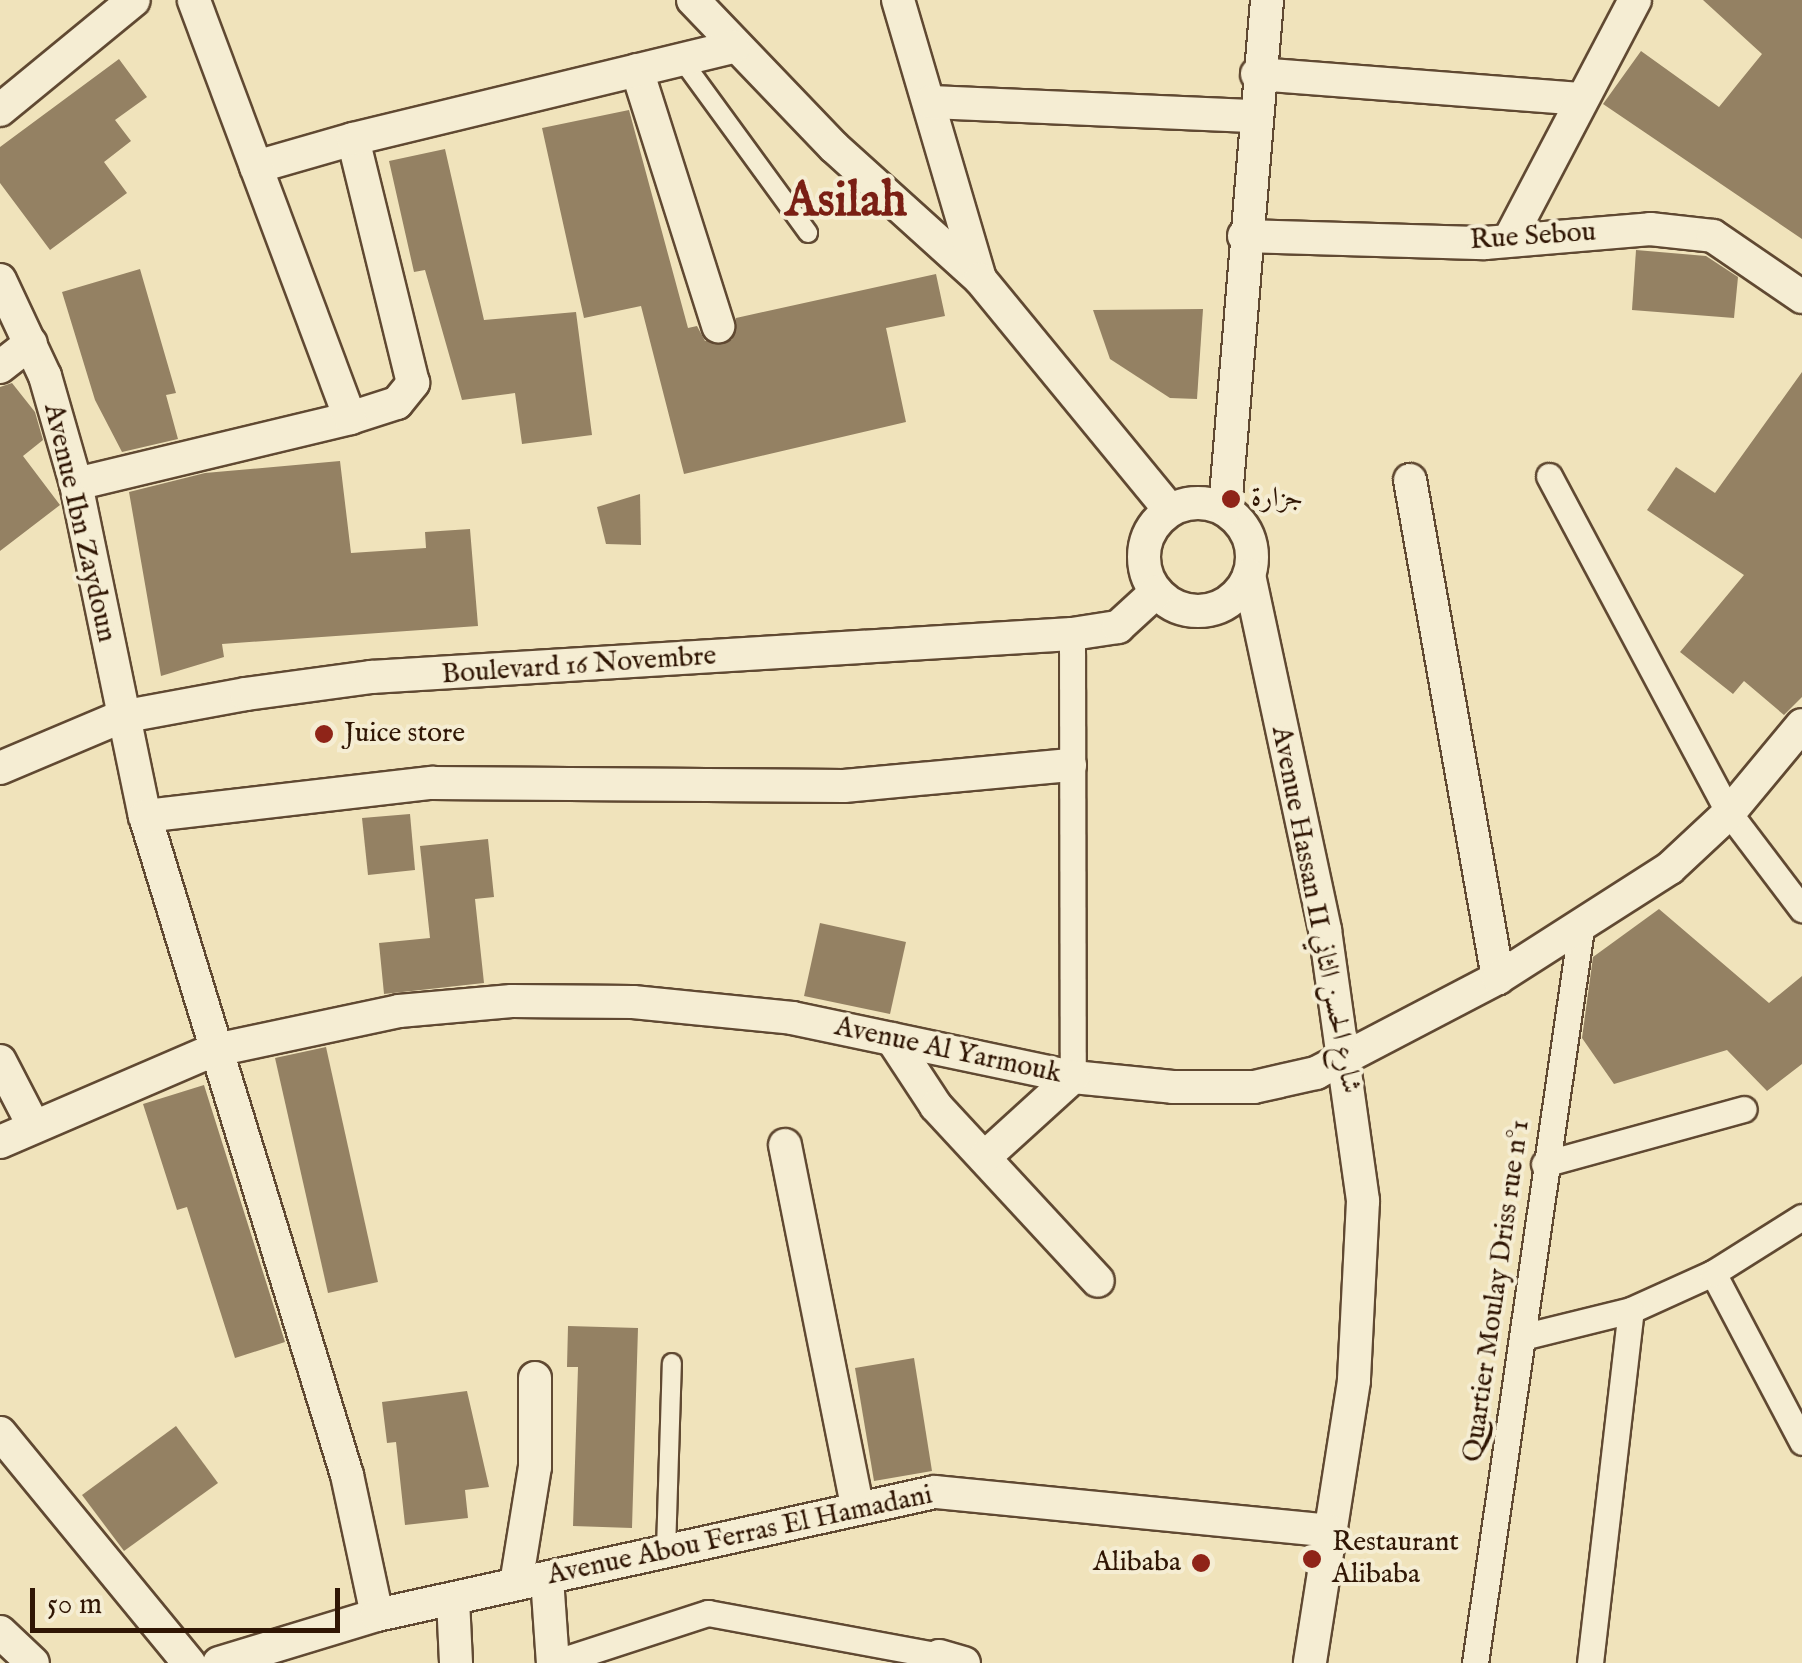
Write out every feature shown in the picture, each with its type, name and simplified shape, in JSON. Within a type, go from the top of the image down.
[{"type":"street","points":[[0,110],[134,0]]},
{"type":"street","points":[[194,0],[350,418]]},
{"type":"street","points":[[693,0],[734,48],[980,279],[1170,510]]},
{"type":"street","points":[[898,0],[980,279]]},
{"type":"street","points":[[1225,509],[1252,116],[1267,0]]},
{"type":"street","points":[[1509,240],[1635,0]]},
{"type":"street","points":[[256,168],[353,139],[734,48]]},
{"type":"street","points":[[637,70],[718,326]]},
{"type":"street","points":[[1257,74],[1580,99]]},
{"type":"street","points":[[930,102],[1252,116]]},
{"type":"street","points":[[76,484],[350,418],[397,403],[413,383],[353,139]]},
{"type":"street","name":"Rue Sebou","points":[[1244,236],[1509,240],[1650,229],[1713,236],[1802,297]]},
{"type":"street","name":"Avenue Ibn Zaydoun","points":[[0,280],[31,343],[76,484],[121,716],[145,816],[211,1050],[347,1475],[377,1615]]},
{"type":"street","points":[[0,367],[31,343]]},
{"type":"street","points":[[1550,476],[1729,812],[1802,909]]},
{"type":"street","points":[[1410,480],[1498,978]]},
{"type":"street","points":[[1207,503],[1225,509],[1249,538],[1250,575],[1240,592],[1208,610],[1170,605],[1156,592],[1142,557],[1146,539],[1170,510],[1207,503]]},
{"type":"street","name":"Avenue Hassan II شارع الحسن الثاني","points":[[1250,575],[1347,1060],[1363,1201],[1362,1297],[1310,1663]]},
{"type":"street","name":"Boulevard 16 Novembre","points":[[0,768],[121,716],[370,677],[1072,634],[1118,627],[1156,592]]},
{"type":"street","points":[[986,1158],[1073,1077],[1072,634]]},
{"type":"street","name":"Avenue Al Yarmouk","points":[[0,1142],[32,1124],[211,1050],[400,1011],[512,1001],[652,1004],[792,1018],[1073,1077],[1254,1086],[1347,1060],[1581,928],[1670,868],[1729,812],[1802,726]]},
{"type":"street","points":[[145,816],[432,784],[844,786],[1070,765]]},
{"type":"street","name":"Quartier Moulay Driss rue n°1","points":[[1475,1663],[1581,928]]},
{"type":"street","points":[[892,1039],[936,1106],[1098,1280]]},
{"type":"street","points":[[0,1061],[32,1124]]},
{"type":"street","points":[[1544,1164],[1744,1110]]},
{"type":"street","points":[[785,1145],[857,1506]]},
{"type":"street","points":[[1522,1337],[1631,1310],[1713,1273],[1802,1217]]},
{"type":"street","points":[[1713,1273],[1802,1442]]},
{"type":"street","points":[[1590,1663],[1631,1310]]},
{"type":"street","points":[[535,1378],[531,1581],[553,1663],[708,1613],[947,1660]]},
{"type":"street","points":[[0,1433],[189,1663]]},
{"type":"street","name":"Avenue Abou Ferras El Hamadani","points":[[229,1662],[377,1615],[857,1506],[936,1492],[1021,1496],[1330,1531]]},
{"type":"street","points":[[452,1599],[456,1663]]},
{"type":"street","points":[[0,1632],[33,1663]]},
{"type":"lane","points":[[682,60],[808,233]]},
{"type":"lane","points":[[666,1550],[672,1363]]},
{"type":"building","points":[[1703,0],[1802,0],[1802,239],[1603,104],[1641,51],[1719,107],[1762,54]]},
{"type":"building","points":[[119,59],[147,97],[115,120],[131,141],[104,162],[127,193],[50,250],[0,183],[0,147]]},
{"type":"building","points":[[629,110],[688,328],[697,326],[705,341],[732,340],[736,318],[936,274],[945,316],[886,328],[906,422],[684,474],[641,306],[584,318],[542,128]]},
{"type":"building","points":[[445,149],[484,320],[576,312],[592,435],[522,444],[515,393],[462,400],[425,270],[414,272],[389,161]]},
{"type":"building","points":[[1636,250],[1706,256],[1738,277],[1734,318],[1632,310]]},
{"type":"building","points":[[140,269],[176,393],[166,395],[178,439],[122,452],[95,400],[62,292]]},
{"type":"building","points":[[1203,309],[1197,399],[1170,398],[1110,359],[1093,310]]},
{"type":"building","points":[[1802,372],[1802,697],[1784,715],[1744,681],[1733,694],[1680,652],[1744,575],[1647,510],[1676,467],[1715,493]]},
{"type":"building","points":[[12,383],[35,412],[43,440],[23,456],[60,505],[0,551],[0,387]]},
{"type":"building","points":[[340,461],[351,553],[426,548],[425,532],[470,529],[478,626],[222,644],[224,657],[161,676],[129,492],[205,473]]},
{"type":"building","points":[[640,494],[641,545],[606,544],[597,507]]},
{"type":"building","points":[[410,814],[415,870],[368,875],[362,818]]},
{"type":"building","points":[[488,839],[494,897],[475,899],[484,983],[384,994],[379,943],[430,938],[420,846]]},
{"type":"building","points":[[1659,909],[1769,1003],[1802,976],[1802,1064],[1767,1091],[1727,1050],[1614,1084],[1582,1038],[1593,957]]},
{"type":"building","points":[[820,923],[906,942],[890,1014],[804,996]]},
{"type":"building","points":[[326,1047],[378,1282],[328,1293],[275,1058]]},
{"type":"building","points":[[204,1085],[285,1342],[235,1358],[187,1207],[177,1210],[143,1104]]},
{"type":"building","points":[[568,1326],[638,1328],[632,1528],[573,1526],[578,1367],[567,1367]]},
{"type":"building","points":[[914,1358],[932,1471],[874,1481],[855,1368]]},
{"type":"building","points":[[467,1391],[489,1487],[465,1490],[468,1518],[405,1525],[396,1442],[387,1443],[382,1402]]},
{"type":"building","points":[[176,1426],[218,1483],[124,1551],[82,1495]]},
{"type":"place","name":"جزارة","points":[[1231,499]]},
{"type":"place","name":"Juice store","points":[[324,734]]},
{"type":"place","name":"Restaurant Alibaba","points":[[1312,1559]]},
{"type":"place","name":"Alibaba","points":[[1201,1563]]},
{"type":"district","name":"Asilah","points":[[846,203]]}]
